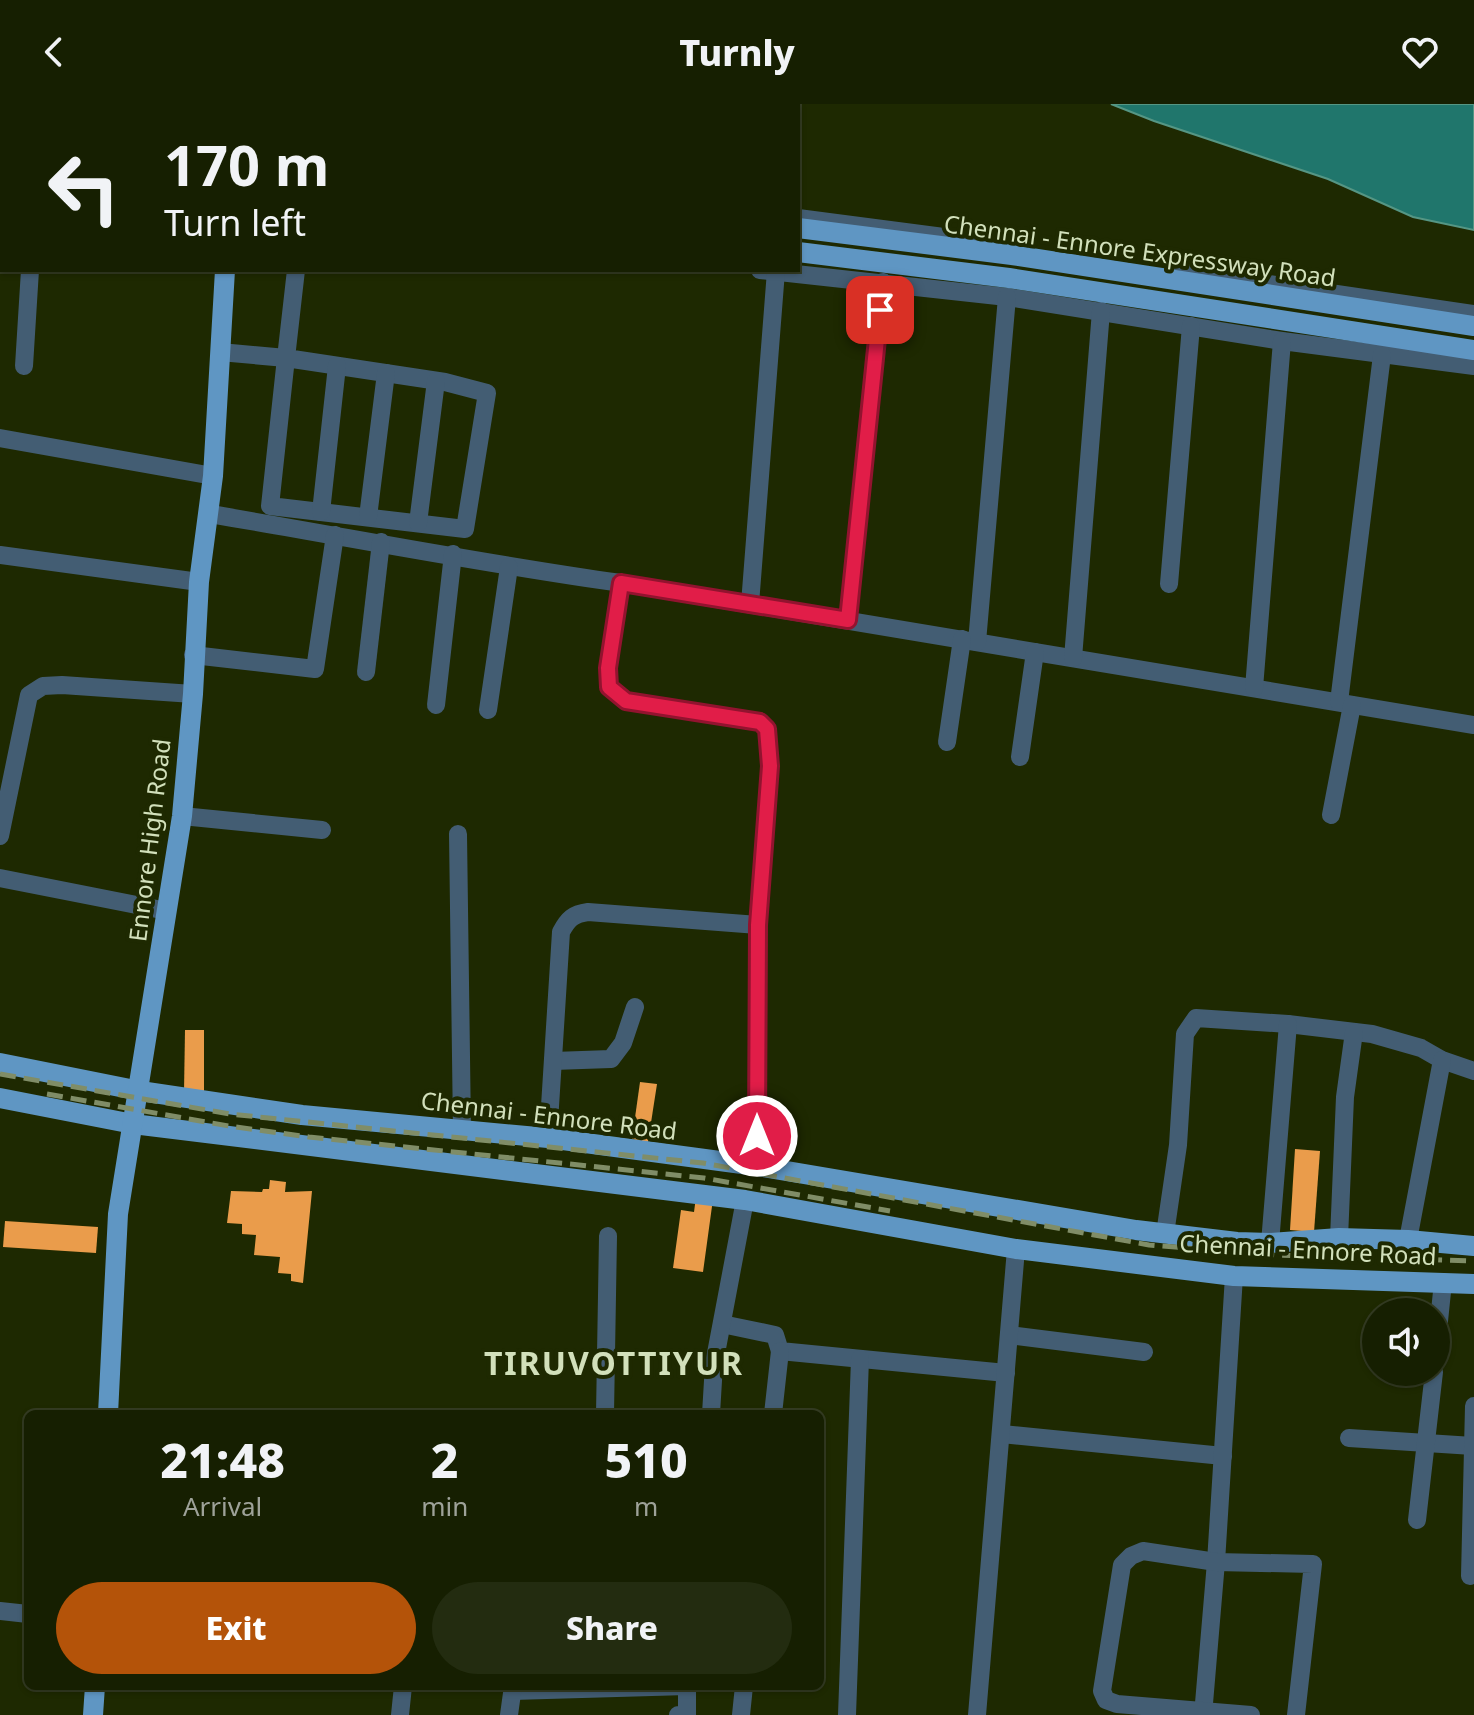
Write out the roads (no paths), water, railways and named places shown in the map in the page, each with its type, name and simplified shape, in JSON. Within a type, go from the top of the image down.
[{"type":"main road","name":"Chennai - Ennore Expressway Road","points":[[800,228],[1012,255],[1474,326]]},
{"type":"main road","name":"Chennai - Ennore Expressway Road","points":[[800,252],[1009,278],[1474,350]]},
{"type":"main road","name":"Ennore High Road","points":[[108,1410],[118,1214],[182,816],[199,582],[213,476],[225,272]]},
{"type":"main road","name":"Chennai - Ennore Road","points":[[0,1063],[140,1091],[302,1115],[548,1138],[757,1166],[1015,1212],[1173,1235],[1270,1243],[1339,1238],[1474,1246]]},
{"type":"main road","name":"Chennai - Ennore Road","points":[[0,1098],[133,1124],[745,1200],[1016,1249],[1234,1276],[1474,1284]]},
{"type":"main road","points":[[1173,1235],[1176,1268]]},
{"type":"main road","points":[[93,1715],[95,1690]]},
{"type":"street","points":[[800,218],[884,227],[1474,314]]},
{"type":"street","points":[[24,366],[30,272]]},
{"type":"street","points":[[220,352],[286,358],[386,373],[487,393],[465,529],[270,506],[286,358],[296,272]]},
{"type":"street","points":[[750,604],[768,272]]},
{"type":"street","points":[[778,272],[1007,297],[1282,341],[1474,366]]},
{"type":"street","points":[[848,620],[883,282]]},
{"type":"street","points":[[947,742],[970,641],[1007,297]]},
{"type":"street","points":[[1073,658],[1101,311]]},
{"type":"street","points":[[1169,584],[1191,326]]},
{"type":"street","points":[[1254,688],[1282,341]]},
{"type":"street","points":[[1331,815],[1346,703],[1382,355]]},
{"type":"street","points":[[321,512],[337,366]]},
{"type":"street","points":[[368,517],[386,373]]},
{"type":"street","points":[[418,523],[436,381]]},
{"type":"street","points":[[0,438],[213,476]]},
{"type":"street","points":[[210,514],[453,554],[509,567],[848,620],[1474,725]]},
{"type":"street","points":[[193,655],[315,669],[335,535]]},
{"type":"street","points":[[366,672],[381,542]]},
{"type":"street","points":[[436,705],[453,554]]},
{"type":"street","points":[[0,555],[199,582]]},
{"type":"street","points":[[488,710],[509,567]]},
{"type":"street","points":[[621,583],[608,668],[609,687],[626,701],[760,722],[767,729],[770,766],[758,925],[757,1166]]},
{"type":"street","points":[[1020,757],[1035,652]]},
{"type":"street","points":[[0,836],[29,695],[43,686],[62,685],[193,694]]},
{"type":"street","points":[[182,816],[322,830]]},
{"type":"street","points":[[458,834],[462,1130]]},
{"type":"street","points":[[0,878],[167,911]]},
{"type":"street","points":[[548,1138],[561,932],[567,921],[575,914],[588,912],[758,925]]},
{"type":"street","points":[[553,1061],[611,1059],[623,1043],[635,1007]]},
{"type":"street","points":[[1173,1235],[1185,1034],[1196,1018],[1372,1034],[1421,1048],[1442,1060],[1474,1071]]},
{"type":"street","points":[[1270,1243],[1288,1024]]},
{"type":"street","points":[[1339,1238],[1345,1097],[1354,1032]]},
{"type":"street","points":[[1408,1240],[1442,1060]]},
{"type":"street","points":[[711,1410],[714,1364],[745,1200]]},
{"type":"street","points":[[605,1410],[608,1236]]},
{"type":"street","points":[[977,1715],[1016,1249]]},
{"type":"street","points":[[1203,1714],[1234,1276]]},
{"type":"street","points":[[1441,1298],[1443,1282]]},
{"type":"street","points":[[722,1324],[775,1335],[780,1351],[773,1410]]},
{"type":"street","points":[[1009,1335],[1144,1352]]},
{"type":"street","points":[[780,1351],[1006,1373]]},
{"type":"street","points":[[847,1715],[860,1359]]},
{"type":"street","points":[[1417,1520],[1432,1386]]},
{"type":"street","points":[[1470,1576],[1474,1409]]},
{"type":"street","points":[[1002,1434],[1223,1456]]},
{"type":"street","points":[[1349,1438],[1473,1446]]},
{"type":"street","points":[[1251,1715],[1203,1714],[1106,1700],[1102,1691],[1122,1565],[1131,1556],[1143,1551],[1216,1562],[1313,1564],[1296,1715]]},
{"type":"street","points":[[0,1611],[24,1614]]},
{"type":"street","points":[[400,1715],[403,1690]]},
{"type":"street","points":[[509,1715],[512,1690]]},
{"type":"street","points":[[678,1715],[688,1715],[687,1690]]},
{"type":"street","points":[[741,1715],[744,1690]]},
{"type":"water","points":[[1111,104],[1474,104],[1474,230],[1413,217],[1328,179]]},
{"type":"railway","points":[[0,1074],[230,1114],[703,1163],[1149,1245],[1276,1255],[1474,1261]]},
{"type":"railway","points":[[47,1094],[309,1137],[704,1178],[890,1211]]},
{"type":"district","name":"TIRUVOTTIYUR","points":[[614,1362]]}]
